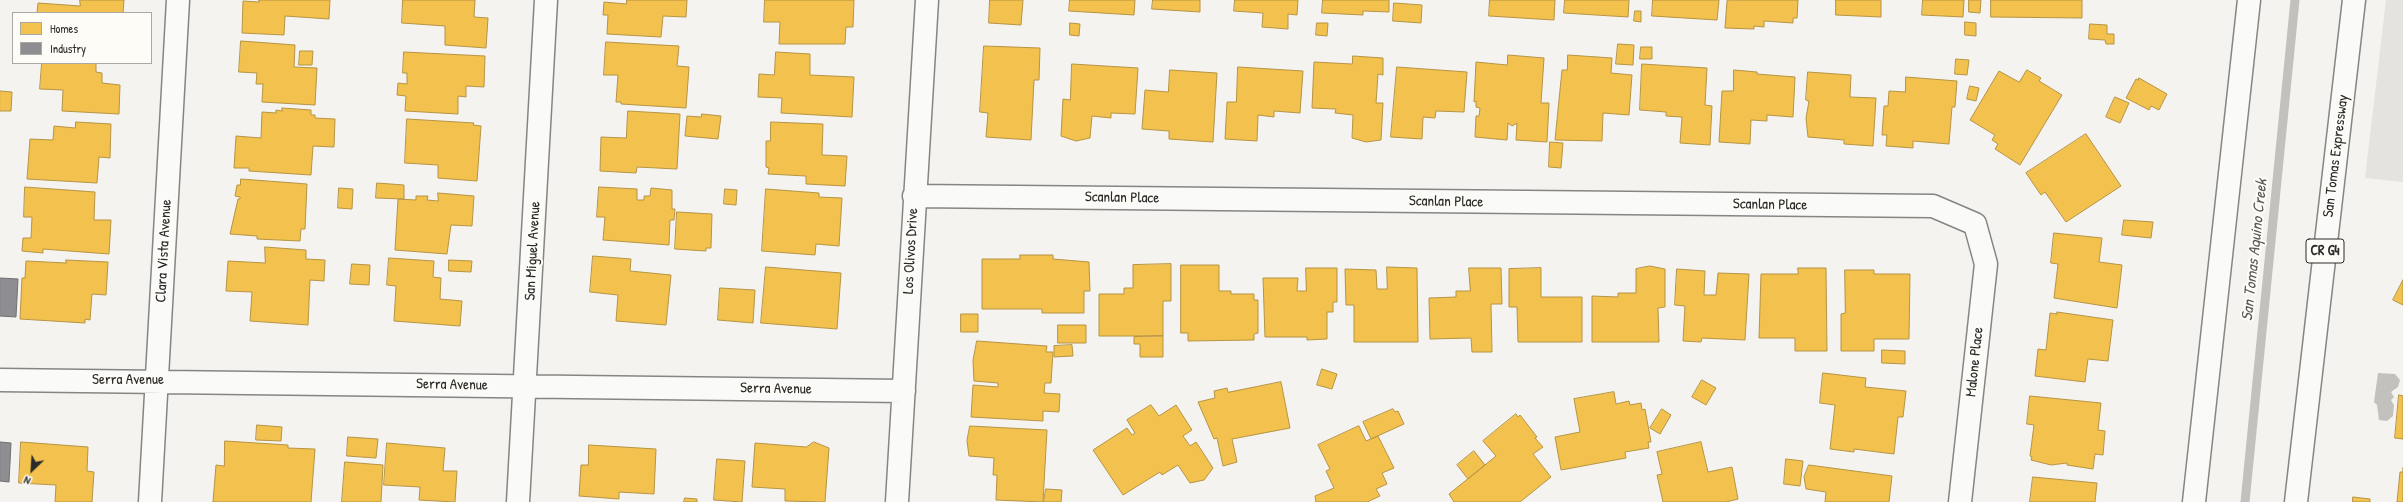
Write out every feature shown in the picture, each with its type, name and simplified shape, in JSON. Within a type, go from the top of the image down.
[{"type":"main road","name":"Clara Vista Avenue","points":[[150,502],[178,0]]},
{"type":"main road","name":"San Miguel Avenue","points":[[518,502],[526,386],[546,0]]},
{"type":"main road","name":"Los Olivos Drive","points":[[896,502],[927,0]]},
{"type":"main road","points":[[2194,502],[2249,0]]},
{"type":"main road","name":"San Tomas Expressway","points":[[2296,502],[2354,0]]},
{"type":"main road","name":"Scanlan Place","points":[[914,196],[1932,206],[1975,224]]},
{"type":"main road","name":"Malone Place","points":[[1960,502],[1986,264],[1975,224]]},
{"type":"main road","name":"Serra Avenue","points":[[0,380],[157,380],[904,391]]},
{"type":"shaded area","points":[[2386,0],[2403,0],[2403,182],[2365,178]]},
{"type":"shaded area","points":[[2378,373],[2395,374],[2400,380],[2398,387],[2391,392],[2394,397],[2391,400],[2394,405],[2393,416],[2387,421],[2379,420],[2377,405],[2374,402]]},
{"type":"building: Homes","points":[[80,0],[124,0],[123,12],[37,12],[38,3],[80,6]]},
{"type":"building: Homes","points":[[259,0],[330,0],[329,19],[285,16],[284,35],[242,33],[243,1],[259,2]]},
{"type":"building: Homes","points":[[403,0],[475,0],[474,17],[488,18],[486,48],[445,45],[445,26],[402,23]]},
{"type":"building: Homes","points":[[627,0],[687,0],[686,17],[663,16],[661,37],[607,34],[608,15],[603,15],[604,2],[626,4]]},
{"type":"building: Homes","points":[[765,0],[854,0],[853,27],[846,27],[845,44],[779,44],[780,22],[764,22]]},
{"type":"building: Homes","points":[[990,0],[1023,0],[1021,25],[989,23]]},
{"type":"building: Homes","points":[[1070,0],[1135,0],[1134,15],[1069,11]]},
{"type":"building: Homes","points":[[1153,0],[1200,0],[1200,12],[1152,9]]},
{"type":"building: Homes","points":[[1235,0],[1298,0],[1297,15],[1288,14],[1288,29],[1262,27],[1263,13],[1234,11]]},
{"type":"building: Homes","points":[[1323,0],[1389,0],[1389,12],[1363,11],[1363,15],[1322,13]]},
{"type":"building: Homes","points":[[1490,0],[1555,0],[1554,20],[1489,16]]},
{"type":"building: Homes","points":[[1565,0],[1629,0],[1628,17],[1564,13]]},
{"type":"building: Homes","points":[[1653,0],[1719,0],[1717,20],[1652,16]]},
{"type":"building: Homes","points":[[1798,0],[1797,18],[1793,18],[1793,23],[1764,21],[1764,27],[1754,26],[1754,29],[1725,28],[1727,1]]},
{"type":"building: Homes","points":[[1836,0],[1881,0],[1881,17],[1836,15]]},
{"type":"building: Homes","points":[[1923,0],[1964,0],[1963,17],[1922,15]]},
{"type":"building: Homes","points":[[1969,0],[1981,0],[1980,13],[1969,12]]},
{"type":"building: Homes","points":[[1991,0],[2082,0],[2082,18],[1991,17]]},
{"type":"building: Homes","points":[[1394,3],[1422,5],[1421,23],[1393,21]]},
{"type":"building: Homes","points":[[1635,11],[1641,11],[1641,22],[1634,21]]},
{"type":"building: Homes","points":[[1965,22],[1976,23],[1976,36],[1965,35]]},
{"type":"building: Homes","points":[[1070,23],[1080,24],[1079,36],[1070,35]]},
{"type":"building: Homes","points":[[1317,23],[1328,23],[1327,36],[1316,35]]},
{"type":"building: Homes","points":[[2090,24],[2107,25],[2107,34],[2114,34],[2114,44],[2106,44],[2105,40],[2089,39]]},
{"type":"building: Homes","points":[[241,41],[295,45],[294,67],[317,68],[315,105],[262,102],[263,84],[256,84],[257,73],[239,72]]},
{"type":"building: Homes","points":[[606,42],[679,46],[677,66],[689,67],[686,108],[621,104],[621,102],[616,102],[618,75],[604,75]]},
{"type":"building: Homes","points":[[1618,44],[1634,45],[1633,65],[1616,64]]},
{"type":"building: Homes","points":[[984,46],[1040,48],[1039,80],[1034,80],[1031,140],[986,137],[988,113],[980,112]]},
{"type":"building: Homes","points":[[1641,47],[1652,47],[1652,59],[1640,59]]},
{"type":"building: Homes","points":[[300,51],[313,51],[312,65],[299,65]]},
{"type":"building: Homes","points":[[404,52],[485,56],[484,87],[466,86],[466,97],[458,96],[458,114],[405,111],[406,96],[397,95],[398,83],[407,84],[407,73],[403,73]]},
{"type":"building: Homes","points":[[776,52],[810,54],[810,75],[854,77],[852,117],[781,113],[782,98],[758,97],[759,74],[774,75]]},
{"type":"building: Homes","points":[[1508,55],[1544,58],[1541,103],[1549,103],[1547,142],[1516,140],[1517,123],[1512,126],[1508,123],[1507,140],[1475,137],[1476,116],[1479,116],[1480,108],[1476,107],[1476,101],[1474,102],[1476,62],[1507,65]]},
{"type":"building: Homes","points":[[1568,55],[1612,58],[1611,73],[1632,75],[1629,115],[1603,113],[1602,141],[1555,140],[1562,70],[1567,70]]},
{"type":"building: Homes","points":[[1353,56],[1383,58],[1383,75],[1378,74],[1376,103],[1383,103],[1381,140],[1366,142],[1352,138],[1353,115],[1335,113],[1336,109],[1312,108],[1314,62],[1352,64]]},
{"type":"building: Homes","points":[[1956,59],[1969,60],[1967,75],[1955,74]]},
{"type":"building: Homes","points":[[42,64],[96,64],[96,72],[102,73],[102,83],[120,85],[119,114],[62,111],[63,90],[40,89]]},
{"type":"building: Homes","points":[[1072,64],[1138,68],[1135,114],[1111,113],[1111,118],[1092,116],[1090,138],[1076,141],[1061,136],[1063,99],[1070,100]]},
{"type":"building: Homes","points":[[1642,64],[1707,68],[1705,105],[1712,106],[1710,145],[1680,143],[1682,117],[1666,116],[1666,112],[1640,110]]},
{"type":"building: Homes","points":[[1238,67],[1303,71],[1300,113],[1274,111],[1274,117],[1258,115],[1257,141],[1225,139],[1227,102],[1236,102]]},
{"type":"building: Homes","points":[[1397,67],[1467,72],[1464,112],[1436,111],[1435,118],[1423,117],[1422,139],[1391,137]]},
{"type":"building: Homes","points":[[1170,70],[1217,73],[1213,142],[1169,139],[1169,131],[1142,129],[1145,90],[1168,92]]},
{"type":"building: Homes","points":[[1734,70],[1757,72],[1757,74],[1795,77],[1793,117],[1767,115],[1767,121],[1751,120],[1750,144],[1719,142],[1722,91],[1733,91]]},
{"type":"building: Homes","points":[[2027,70],[2041,78],[2039,81],[2062,95],[2020,165],[1995,149],[1998,144],[1992,140],[1995,135],[1970,120],[1999,71],[2019,82]]},
{"type":"building: Homes","points":[[1808,72],[1851,75],[1850,97],[1876,98],[1873,146],[1844,144],[1844,140],[1808,137],[1806,118],[1809,101],[1806,100]]},
{"type":"building: Homes","points":[[1906,77],[1957,81],[1955,107],[1952,107],[1949,144],[1913,141],[1913,148],[1886,146],[1887,135],[1882,135],[1884,106],[1888,106],[1889,91],[1905,92]]},
{"type":"building: Homes","points":[[2139,78],[2167,94],[2159,110],[2151,106],[2149,110],[2126,98],[2136,79],[2138,80]]},
{"type":"building: Homes","points":[[1970,86],[1979,88],[1976,101],[1967,99]]},
{"type":"building: Homes","points":[[0,91],[12,92],[11,111],[0,111]]},
{"type":"building: Homes","points":[[2115,97],[2129,103],[2120,123],[2106,117]]},
{"type":"building: Homes","points":[[282,108],[311,110],[311,115],[315,115],[315,118],[335,119],[334,147],[313,146],[311,175],[249,171],[249,168],[234,168],[236,136],[261,138],[262,112],[276,113],[276,110],[282,111]]},
{"type":"building: Homes","points":[[628,111],[680,114],[677,169],[637,167],[636,173],[600,171],[601,137],[626,138]]},
{"type":"building: Homes","points":[[702,114],[721,116],[718,139],[685,136],[687,116],[701,117]]},
{"type":"building: Homes","points":[[407,119],[474,123],[473,125],[481,126],[477,181],[438,178],[438,165],[405,163]]},
{"type":"building: Homes","points":[[76,122],[111,124],[110,158],[99,157],[97,183],[27,179],[30,139],[53,140],[54,126],[75,128]]},
{"type":"building: Homes","points":[[771,122],[823,124],[822,155],[847,156],[845,186],[806,184],[806,176],[768,174],[769,168],[766,167],[766,141],[770,141]]},
{"type":"building: Homes","points":[[2086,134],[2121,186],[2066,222],[2045,192],[2041,195],[2026,173]]},
{"type":"building: Homes","points":[[1550,142],[1563,143],[1561,168],[1549,167]]},
{"type":"building: Homes","points":[[241,179],[307,184],[305,229],[301,229],[300,241],[257,239],[257,236],[230,234],[238,199],[240,199],[240,197],[235,196],[237,185],[240,185]]},
{"type":"building: Homes","points":[[377,183],[404,185],[404,199],[376,198]]},
{"type":"building: Homes","points":[[25,187],[95,192],[94,220],[111,220],[109,254],[43,249],[43,253],[22,251],[23,238],[31,238],[32,217],[24,217]]},
{"type":"building: Homes","points":[[599,187],[637,189],[637,200],[644,200],[644,196],[650,196],[651,188],[672,190],[672,209],[675,209],[674,220],[670,220],[669,245],[603,240],[605,217],[597,217]]},
{"type":"building: Homes","points":[[339,188],[353,189],[352,209],[338,208]]},
{"type":"building: Homes","points":[[725,189],[737,190],[736,205],[724,204]]},
{"type":"building: Homes","points":[[766,189],[819,193],[819,197],[842,198],[839,246],[816,244],[815,255],[762,251]]},
{"type":"building: Homes","points":[[438,193],[474,196],[472,226],[451,225],[447,254],[395,250],[398,199],[416,200],[416,196],[428,196],[427,200],[438,201]]},
{"type":"building: Homes","points":[[677,212],[712,214],[711,248],[706,248],[706,251],[675,249]]},
{"type":"building: Homes","points":[[2124,220],[2153,222],[2151,238],[2122,235]]},
{"type":"building: Homes","points":[[2054,233],[2102,238],[2099,262],[2122,265],[2117,308],[2054,298],[2058,264],[2051,263]]},
{"type":"building: Homes","points":[[265,247],[306,250],[306,259],[325,260],[324,281],[310,280],[308,325],[250,321],[252,292],[226,291],[228,261],[265,263]]},
{"type":"building: Homes","points":[[1020,255],[1053,255],[1053,259],[1089,262],[1090,291],[1084,291],[1084,313],[1042,313],[1042,309],[982,309],[982,259],[1020,259]]},
{"type":"building: Homes","points":[[593,256],[631,259],[630,271],[671,275],[666,325],[616,321],[618,295],[590,292]]},
{"type":"building: Homes","points":[[389,258],[434,261],[433,277],[441,278],[440,299],[462,301],[460,326],[394,321],[396,286],[387,285]]},
{"type":"building: Homes","points":[[66,260],[108,262],[106,295],[92,294],[90,320],[85,319],[85,323],[20,319],[22,278],[25,278],[26,261],[66,263]]},
{"type":"building: Homes","points":[[449,260],[472,261],[471,272],[449,271]]},
{"type":"building: Homes","points":[[352,264],[370,265],[369,285],[350,284]]},
{"type":"building: Homes","points":[[1171,264],[1171,301],[1163,301],[1163,336],[1099,336],[1099,294],[1124,294],[1124,288],[1133,288],[1133,265]]},
{"type":"building: Homes","points":[[1181,265],[1219,265],[1219,291],[1231,291],[1231,294],[1254,294],[1254,300],[1258,300],[1258,333],[1254,334],[1254,340],[1188,341],[1188,333],[1181,333]]},
{"type":"building: Homes","points":[[1650,266],[1665,269],[1665,307],[1658,308],[1659,342],[1592,342],[1592,296],[1618,297],[1618,293],[1636,293],[1636,269]]},
{"type":"building: Homes","points":[[766,267],[841,273],[837,329],[761,323]]},
{"type":"building: Homes","points":[[1387,267],[1417,268],[1418,342],[1354,342],[1354,305],[1346,305],[1345,269],[1376,270],[1377,289],[1387,289]]},
{"type":"building: Homes","points":[[1306,268],[1337,268],[1337,302],[1333,302],[1333,312],[1327,312],[1327,339],[1307,340],[1307,337],[1265,337],[1263,278],[1298,278],[1297,291],[1306,291]]},
{"type":"building: Homes","points":[[1469,268],[1501,268],[1502,304],[1491,304],[1492,352],[1472,352],[1471,338],[1430,339],[1429,298],[1456,297],[1456,291],[1470,291]]},
{"type":"building: Homes","points":[[1541,268],[1541,297],[1582,297],[1582,342],[1518,342],[1517,307],[1509,307],[1509,269]]},
{"type":"building: Homes","points":[[1798,268],[1826,268],[1827,351],[1795,351],[1795,338],[1759,338],[1761,274],[1798,274]]},
{"type":"building: Homes","points":[[1677,269],[1705,271],[1704,295],[1716,295],[1718,273],[1749,274],[1745,340],[1702,338],[1701,342],[1683,341],[1685,306],[1675,305]]},
{"type":"building: Homes","points":[[1845,270],[1874,270],[1874,274],[1910,274],[1909,339],[1874,339],[1874,351],[1841,351],[1841,314],[1845,313]]},
{"type":"building: Homes","points":[[2403,280],[2403,305],[2393,300]]},
{"type":"building: Homes","points":[[720,288],[755,290],[753,323],[718,320]]},
{"type":"building: Homes","points":[[2057,312],[2113,320],[2108,361],[2088,359],[2085,382],[2035,376],[2038,349],[2046,350],[2050,313],[2057,314]]},
{"type":"building: Homes","points":[[961,314],[978,314],[978,332],[961,332]]},
{"type":"building: Homes","points":[[1058,325],[1086,325],[1086,343],[1058,343]]},
{"type":"building: Homes","points":[[1163,336],[1163,357],[1140,357],[1140,344],[1134,344],[1134,337]]},
{"type":"building: Homes","points":[[977,341],[1047,346],[1046,352],[1053,352],[1051,383],[1045,383],[1044,393],[1060,394],[1059,412],[1043,411],[1043,421],[971,417],[973,385],[998,387],[998,383],[974,381],[973,361]]},
{"type":"building: Homes","points":[[1072,345],[1073,356],[1054,357],[1054,346]]},
{"type":"building: Homes","points":[[1882,350],[1905,351],[1905,364],[1882,363]]},
{"type":"building: Homes","points":[[1322,369],[1337,374],[1332,389],[1317,385]]},
{"type":"building: Homes","points":[[1823,373],[1866,378],[1865,387],[1906,391],[1903,417],[1898,417],[1894,454],[1854,449],[1854,452],[1830,449],[1835,405],[1820,403]]},
{"type":"building: Homes","points":[[1702,380],[1716,388],[1706,405],[1692,397]]},
{"type":"building: Homes","points":[[1281,382],[1290,428],[1232,439],[1237,462],[1223,466],[1217,438],[1214,439],[1198,402],[1215,398],[1214,391],[1227,388],[1228,392]]},
{"type":"building: Homes","points":[[1614,392],[1616,404],[1629,401],[1630,405],[1641,403],[1642,410],[1645,409],[1651,442],[1648,442],[1649,448],[1625,452],[1626,458],[1561,470],[1555,437],[1580,432],[1574,399]]},
{"type":"building: Homes","points":[[2399,395],[2403,396],[2403,439],[2395,438]]},
{"type":"building: Homes","points":[[2030,396],[2101,403],[2098,430],[2105,431],[2103,455],[2095,454],[2093,469],[2067,465],[2067,463],[2051,465],[2031,460],[2032,457],[2030,456],[2034,425],[2027,424]]},
{"type":"building: Homes","points":[[1151,405],[1159,416],[1176,405],[1192,430],[1183,436],[1190,446],[1196,442],[1213,468],[1204,480],[1190,483],[1178,465],[1162,475],[1160,472],[1123,495],[1093,450],[1127,428],[1132,435],[1135,433],[1127,420]]},
{"type":"building: Homes","points":[[1393,409],[1395,412],[1398,411],[1404,424],[1371,439],[1363,422]]},
{"type":"building: Homes","points":[[1662,409],[1671,415],[1660,434],[1650,428]]},
{"type":"building: Homes","points":[[1516,414],[1518,417],[1520,415],[1537,437],[1535,438],[1543,447],[1533,454],[1551,477],[1520,502],[1454,502],[1449,494],[1496,456],[1483,441]]},
{"type":"building: Homes","points":[[257,425],[282,427],[281,441],[256,440]]},
{"type":"building: Homes","points":[[970,426],[1047,430],[1043,502],[996,500],[997,475],[993,475],[994,458],[969,456],[967,441]]},
{"type":"building: Homes","points":[[1359,426],[1366,441],[1378,436],[1394,468],[1382,473],[1387,484],[1376,489],[1380,496],[1367,502],[1316,502],[1315,496],[1334,488],[1326,471],[1330,469],[1318,445]]},
{"type":"building: Homes","points":[[348,437],[378,439],[376,458],[347,456]]},
{"type":"building: Homes","points":[[225,441],[288,445],[288,448],[315,449],[311,502],[213,502],[216,465],[224,466]]},
{"type":"building: Homes","points":[[21,442],[88,447],[87,471],[94,472],[92,502],[55,502],[56,485],[19,483]]},
{"type":"building: Homes","points":[[814,442],[829,448],[825,502],[785,501],[785,489],[752,487],[755,443],[806,447]]},
{"type":"building: Homes","points":[[1701,442],[1708,472],[1732,467],[1738,499],[1726,502],[1663,502],[1657,475],[1662,474],[1657,452]]},
{"type":"building: Homes","points":[[387,443],[445,448],[443,471],[457,471],[455,502],[419,500],[420,487],[384,485]]},
{"type":"building: Homes","points":[[589,445],[656,449],[654,494],[619,492],[619,499],[579,496],[581,465],[588,465]]},
{"type":"building: Homes","points":[[1474,451],[1485,465],[1468,479],[1457,465]]},
{"type":"building: Homes","points":[[717,459],[745,461],[742,502],[714,500]]},
{"type":"building: Homes","points":[[1786,459],[1803,461],[1800,486],[1784,484]]},
{"type":"building: Homes","points":[[345,462],[383,465],[381,502],[342,502]]},
{"type":"building: Homes","points":[[1809,465],[1892,476],[1889,502],[1825,502],[1826,492],[1806,489],[1804,477]]},
{"type":"building: Homes","points":[[2400,472],[2403,472],[2403,502],[2397,502]]},
{"type":"building: Homes","points":[[2033,477],[2097,483],[2095,502],[2030,502]]},
{"type":"building: Homes","points":[[1046,489],[1062,490],[1061,502],[1044,502]]},
{"type":"building: Homes","points":[[2353,497],[2370,499],[2370,502],[2353,502]]},
{"type":"building: Homes","points":[[685,498],[697,499],[697,502],[684,502]]},
{"type":"building: Industry","points":[[0,278],[18,279],[16,317],[0,316]]},
{"type":"building: Industry","points":[[0,442],[11,443],[9,482],[0,481]]},
{"type":"waterway","name":"San Tomas Aquino Creek","points":[[2245,502],[2295,0]]}]
